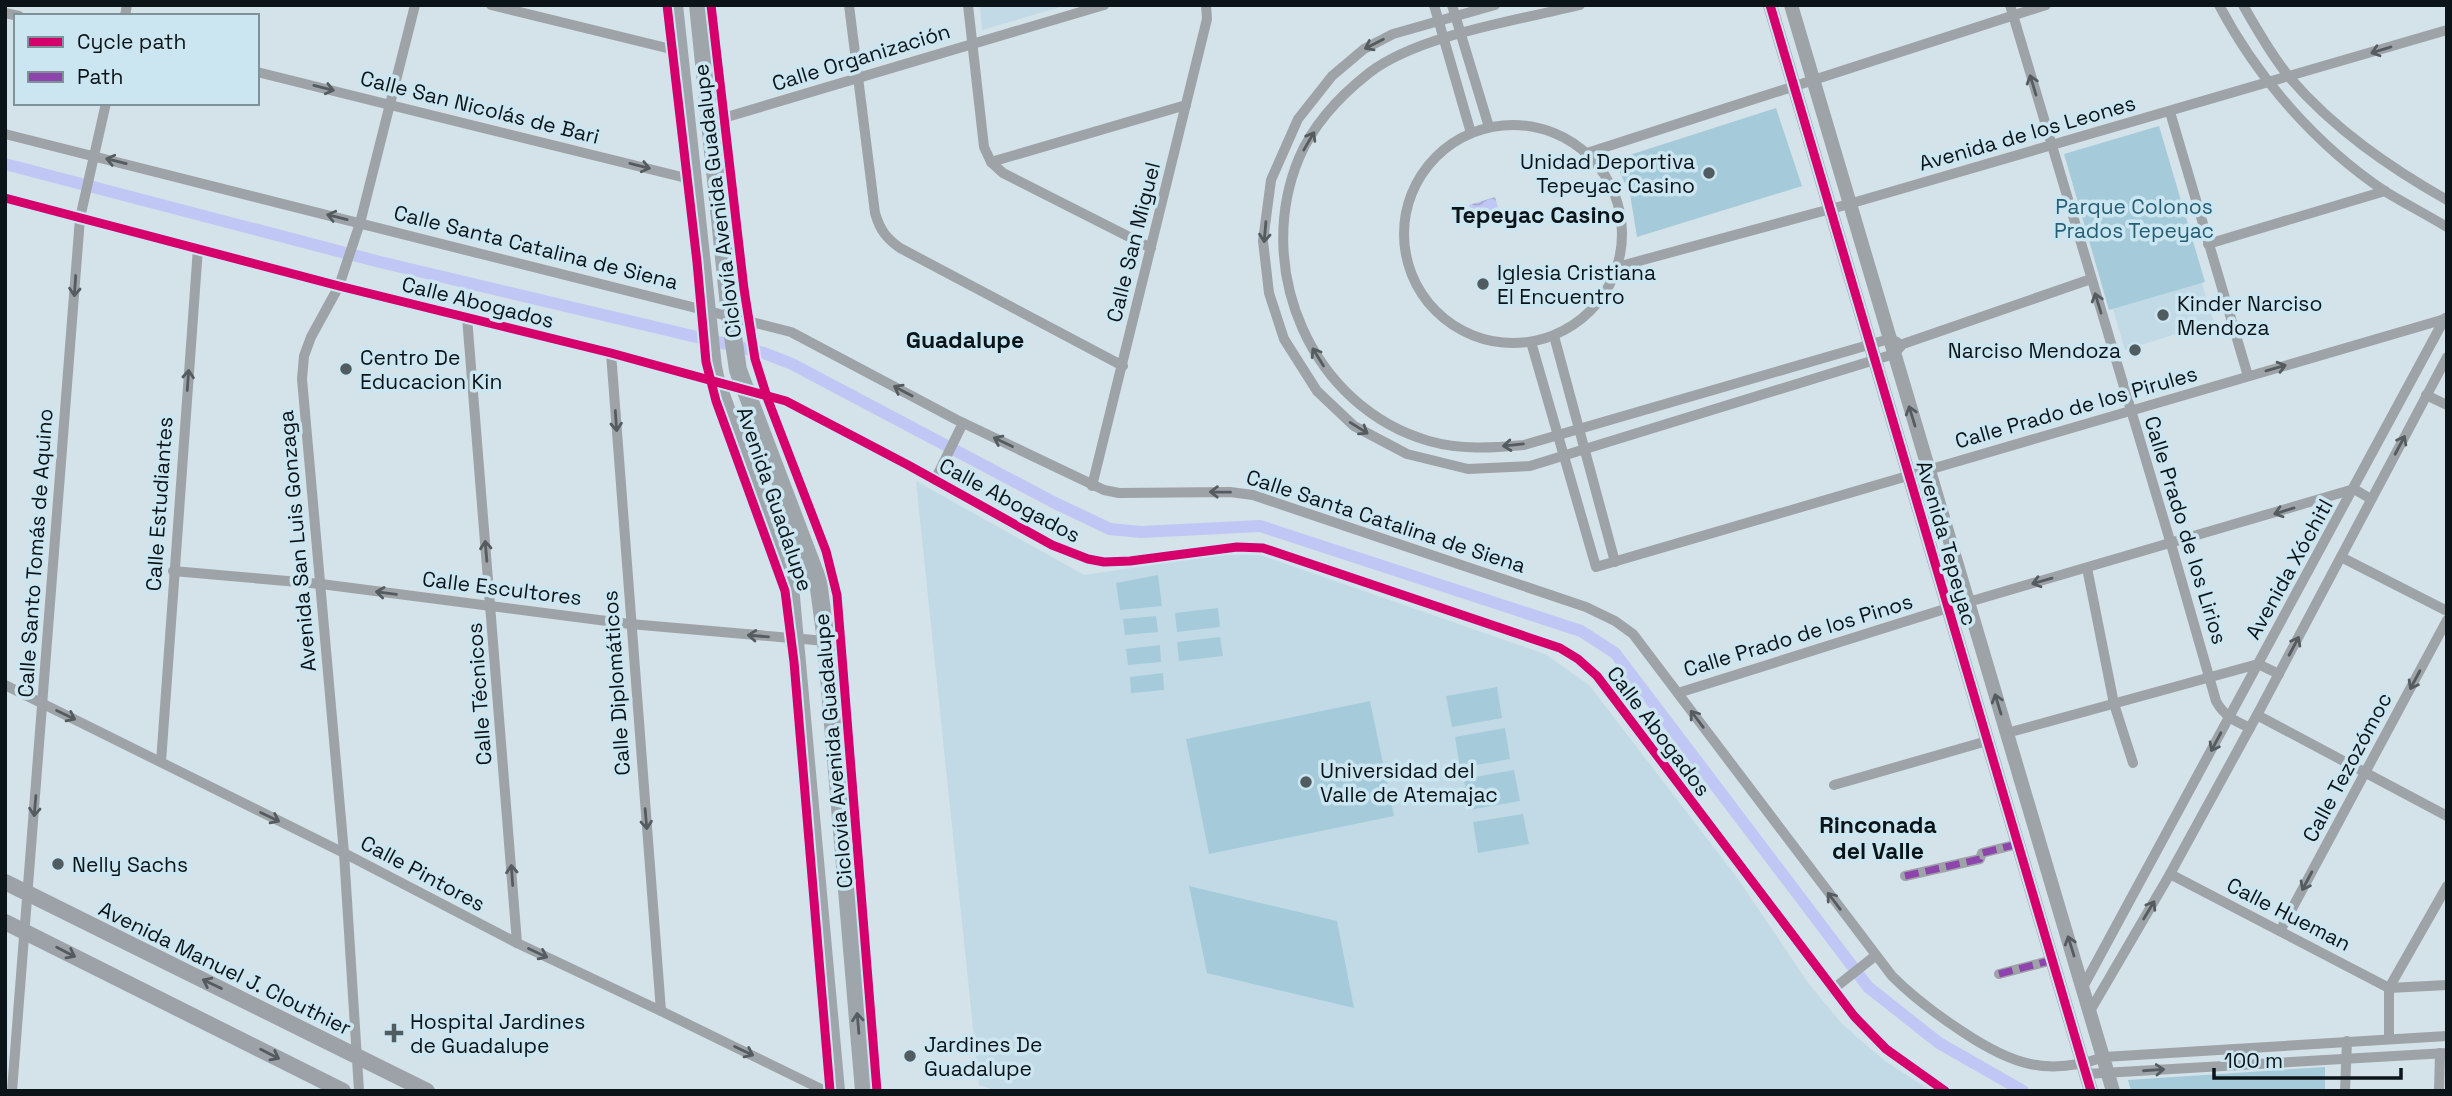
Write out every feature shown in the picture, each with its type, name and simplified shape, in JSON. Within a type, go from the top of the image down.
[{"type":"main road","name":"Avenida Guadalupe","points":[[674,5],[714,374],[790,586],[836,1091]]},
{"type":"main road","name":"Avenida Guadalupe","points":[[698,5],[738,370],[818,581],[826,641],[864,1091]]},
{"type":"main road","name":"Avenida Manuel J. Clouthier","points":[[5,882],[427,1091]]},
{"type":"main road","points":[[5,922],[343,1091]]},
{"type":"street","name":"Avenida San Luis Gonzaga","points":[[359,1091],[344,853],[302,379],[304,356],[311,337],[339,286],[360,223],[415,5]]},
{"type":"street","points":[[491,5],[679,51]]},
{"type":"street","points":[[546,5],[547,19]]},
{"type":"street","points":[[849,5],[875,213],[879,228],[886,238],[900,248],[1123,366]]},
{"type":"street","points":[[968,5],[984,147],[991,162],[1003,173],[1152,248]]},
{"type":"street","name":"Calle Organización","points":[[710,122],[1104,5]]},
{"type":"street","name":"Calle San Miguel","points":[[1092,486],[1207,19],[1206,5]]},
{"type":"street","points":[[1434,5],[1471,133]]},
{"type":"street","points":[[1495,5],[1454,11],[1438,21],[1393,34],[1364,49],[1332,76],[1298,119],[1269,189],[1263,241],[1269,293],[1284,339],[1317,391],[1354,426],[1407,454],[1468,469],[1530,466],[1875,360],[1895,346],[2091,279]]},
{"type":"street","points":[[1580,5],[1461,34],[1390,59],[1347,93],[1315,130],[1300,156],[1288,192],[1282,244],[1289,289],[1303,332],[1326,370],[1356,402],[1393,425],[1429,441],[1481,449],[1524,444],[1558,435],[1870,345],[1895,346]]},
{"type":"street","name":"Avenida Tepeyac","points":[[1770,5],[2091,1091]]},
{"type":"street","name":"Avenida Tepeyac","points":[[1791,5],[1849,204],[1895,346],[1928,470],[2113,1091]]},
{"type":"street","points":[[1587,153],[1813,79],[2011,10],[2046,5]]},
{"type":"street","points":[[2219,5],[2235,35],[2270,83],[2315,134],[2385,191],[2447,227]]},
{"type":"street","points":[[2243,5],[2290,77],[2329,117],[2362,146],[2447,200]]},
{"type":"street","name":"Calle Prado de los Lirios","points":[[2011,10],[2216,701],[2221,711],[2229,718]]},
{"type":"street","points":[[1454,11],[1489,127]]},
{"type":"street","name":"Avenida de los Leones","points":[[1617,267],[1849,204],[2447,30]]},
{"type":"street","name":"Calle San Nicolás de Bari","points":[[259,72],[694,180]]},
{"type":"street","name":"Calle Santo Tomás de Aquino","points":[[12,1091],[80,218],[106,105]]},
{"type":"street","points":[[991,162],[1186,105]]},
{"type":"street","points":[[2170,112],[2248,376]]},
{"type":"street","points":[[1515,125],[1541,128],[1566,138],[1587,153],[1601,169],[1619,206],[1621,246],[1617,267],[1603,296],[1581,319],[1554,336],[1531,342],[1507,343],[1483,339],[1460,330],[1441,316],[1424,297],[1413,276],[1406,253],[1405,228],[1409,204],[1432,161],[1450,145],[1489,127],[1515,125]]},
{"type":"street","name":"Calle Santa Catalina de Siena","points":[[5,134],[706,310],[731,324],[791,332],[963,423],[1092,486],[1119,493],[1217,492],[1254,495],[1586,607],[1615,621],[1633,634],[1875,956],[1914,998],[1988,1049],[2029,1065],[2085,1069],[2104,1057],[2447,1036]]},
{"type":"street","points":[[1269,189],[1288,192]]},
{"type":"street","points":[[2208,244],[2385,191]]},
{"type":"street","name":"Calle Abogados","points":[[5,198],[339,286],[611,353],[714,374],[743,388],[786,401],[937,476],[1052,545],[1088,559],[1130,561],[1237,547],[1263,548],[1560,648],[1597,676],[1837,986],[1854,1016],[1886,1049],[1945,1091]]},
{"type":"street","name":"Calle Estudiantes","points":[[161,762],[198,248]]},
{"type":"street","name":"Calle Técnicos","points":[[467,317],[517,943]]},
{"type":"street","name":"Calle Prado de los Pirules","points":[[1564,456],[1596,568],[2446,317]]},
{"type":"street","name":"Avenida Xóchitl","points":[[2083,987],[2446,317]]},
{"type":"street","points":[[1554,336],[1615,562]]},
{"type":"street","points":[[1531,342],[1564,456]]},
{"type":"street","name":"Calle Diplomáticos","points":[[611,353],[662,1010]]},
{"type":"street","name":"Avenida Xóchitl","points":[[2090,1011],[2170,874],[2250,728],[2447,357]]},
{"type":"street","points":[[2426,395],[2447,405]]},
{"type":"street","points":[[937,476],[963,423]]},
{"type":"street","points":[[2354,489],[2371,499]]},
{"type":"street","name":"Calle Prado de los Pinos","points":[[1678,693],[1948,608],[2354,489]]},
{"type":"street","points":[[2341,557],[2447,611]]},
{"type":"street","points":[[2087,568],[2114,704],[2133,763]]},
{"type":"street","name":"Calle Escultores","points":[[173,571],[321,584],[630,624],[826,641]]},
{"type":"street","name":"Calle Tezozómoc","points":[[2280,931],[2447,620]]},
{"type":"street","points":[[2007,733],[2258,664],[2279,674]]},
{"type":"street","name":"Calle Pintores","points":[[5,685],[344,853],[517,943],[662,1010],[825,1091]]},
{"type":"street","points":[[2257,715],[2447,816]]},
{"type":"street","points":[[2229,718],[2250,728]]},
{"type":"street","points":[[1833,785],[1987,741]]},
{"type":"street","points":[[1905,876],[1980,859],[1982,853],[2018,844]]},
{"type":"street","name":"Calle Hueman","points":[[2170,874],[2389,988]]},
{"type":"street","points":[[2389,1039],[2389,988],[2447,886]]},
{"type":"street","points":[[1837,986],[1875,956]]},
{"type":"street","points":[[1999,974],[2053,960]]},
{"type":"street","points":[[2389,988],[2447,985]]},
{"type":"street","points":[[2345,1091],[2347,1041]]},
{"type":"street","points":[[2085,1069],[2108,1073],[2443,1053],[2439,1091]]},
{"type":"shaded area","points":[[980,5],[1067,5],[982,30]]},
{"type":"shaded area","name":"Kinder Narciso Mendoza","points":[[2201,281],[2214,322],[2125,350],[2113,309]]},
{"type":"shaded area","name":"Universidad del Valle de Atemajac","points":[[916,481],[1084,575],[1222,555],[1260,555],[1545,654],[1589,685],[1738,879],[1809,984],[1842,1024],[1885,1061],[1931,1091],[998,1091],[979,1085]]},
{"type":"green space","name":"Unidad Deportiva Tepeyac Casino","points":[[1776,108],[1802,186],[1637,237],[1630,194],[1614,160]]},
{"type":"green space","name":"Parque Colonos Prados Tepeyac","points":[[2159,126],[2205,282],[2109,310],[2064,154]]},
{"type":"green space","points":[[1158,575],[1162,606],[1120,610],[1116,583]]},
{"type":"green space","points":[[1218,608],[1220,627],[1177,632],[1175,613]]},
{"type":"green space","points":[[1156,616],[1158,632],[1125,635],[1123,619]]},
{"type":"green space","points":[[1220,637],[1223,656],[1179,661],[1177,642]]},
{"type":"green space","points":[[1160,645],[1161,662],[1128,665],[1126,649]]},
{"type":"green space","points":[[1163,673],[1164,690],[1131,693],[1130,677]]},
{"type":"green space","points":[[1497,687],[1502,718],[1452,727],[1446,696]]},
{"type":"green space","points":[[1370,701],[1394,816],[1209,854],[1186,739]]},
{"type":"green space","points":[[1505,728],[1510,759],[1460,768],[1455,737]]},
{"type":"green space","points":[[1514,770],[1520,801],[1469,810],[1464,779]]},
{"type":"green space","points":[[1523,814],[1529,844],[1478,853],[1473,822]]},
{"type":"green space","points":[[1189,886],[1337,921],[1354,1008],[1207,973]]},
{"type":"green space","points":[[2325,1067],[2325,1091],[2131,1091],[2128,1080]]},
{"type":"water","points":[[1495,197],[1502,221],[1475,228],[1469,205]]},
{"type":"waterway","points":[[5,164],[380,262],[764,353],[792,364],[1055,503],[1110,529],[1141,532],[1260,526],[1581,631],[1615,653],[1868,987],[1939,1043],[2023,1091]]},
{"type":"marked path","points":[[1905,876],[1980,859],[1982,853],[2018,844]]},
{"type":"marked path","points":[[1999,974],[2053,960]]},
{"type":"cycle path","name":"Ciclovía Avenida Guadalupe","points":[[667,5],[706,362],[716,401],[785,591],[794,662],[830,1091]]},
{"type":"cycle path","name":"Ciclovía Avenida Guadalupe","points":[[711,5],[744,289],[755,359],[826,551],[837,595],[877,1091]]},
{"type":"cycle path","points":[[1770,5],[2091,1091]]},
{"type":"cycle path","points":[[5,198],[339,286],[611,353],[786,401],[1052,545],[1088,559],[1104,562],[1130,561],[1237,547],[1263,548],[1560,648],[1597,676],[1854,1016],[1886,1049],[1945,1091]]},
{"type":"place","name":"Unidad Deportiva Tepeyac Casino","points":[[1709,173]]},
{"type":"place","name":"Iglesia Cristiana El Encuentro","points":[[1483,284]]},
{"type":"place","name":"Kinder Narciso Mendoza","points":[[2163,315]]},
{"type":"place","name":"Narciso Mendoza","points":[[2135,350]]},
{"type":"place","name":"Centro De Educacion Kin","points":[[346,369]]},
{"type":"place","name":"Universidad del Valle de Atemajac","points":[[1306,782]]},
{"type":"place","name":"Nelly Sachs","points":[[58,864]]},
{"type":"place","name":"Hospital Jardines de Guadalupe","points":[[394,1033]]},
{"type":"place","name":"Jardines De Guadalupe","points":[[910,1056]]},
{"type":"district","name":"Tepeyac Casino","points":[[1538,215]]},
{"type":"district","name":"Guadalupe","points":[[965,340]]},
{"type":"district","name":"Rinconada del Valle","points":[[1878,838]]}]
